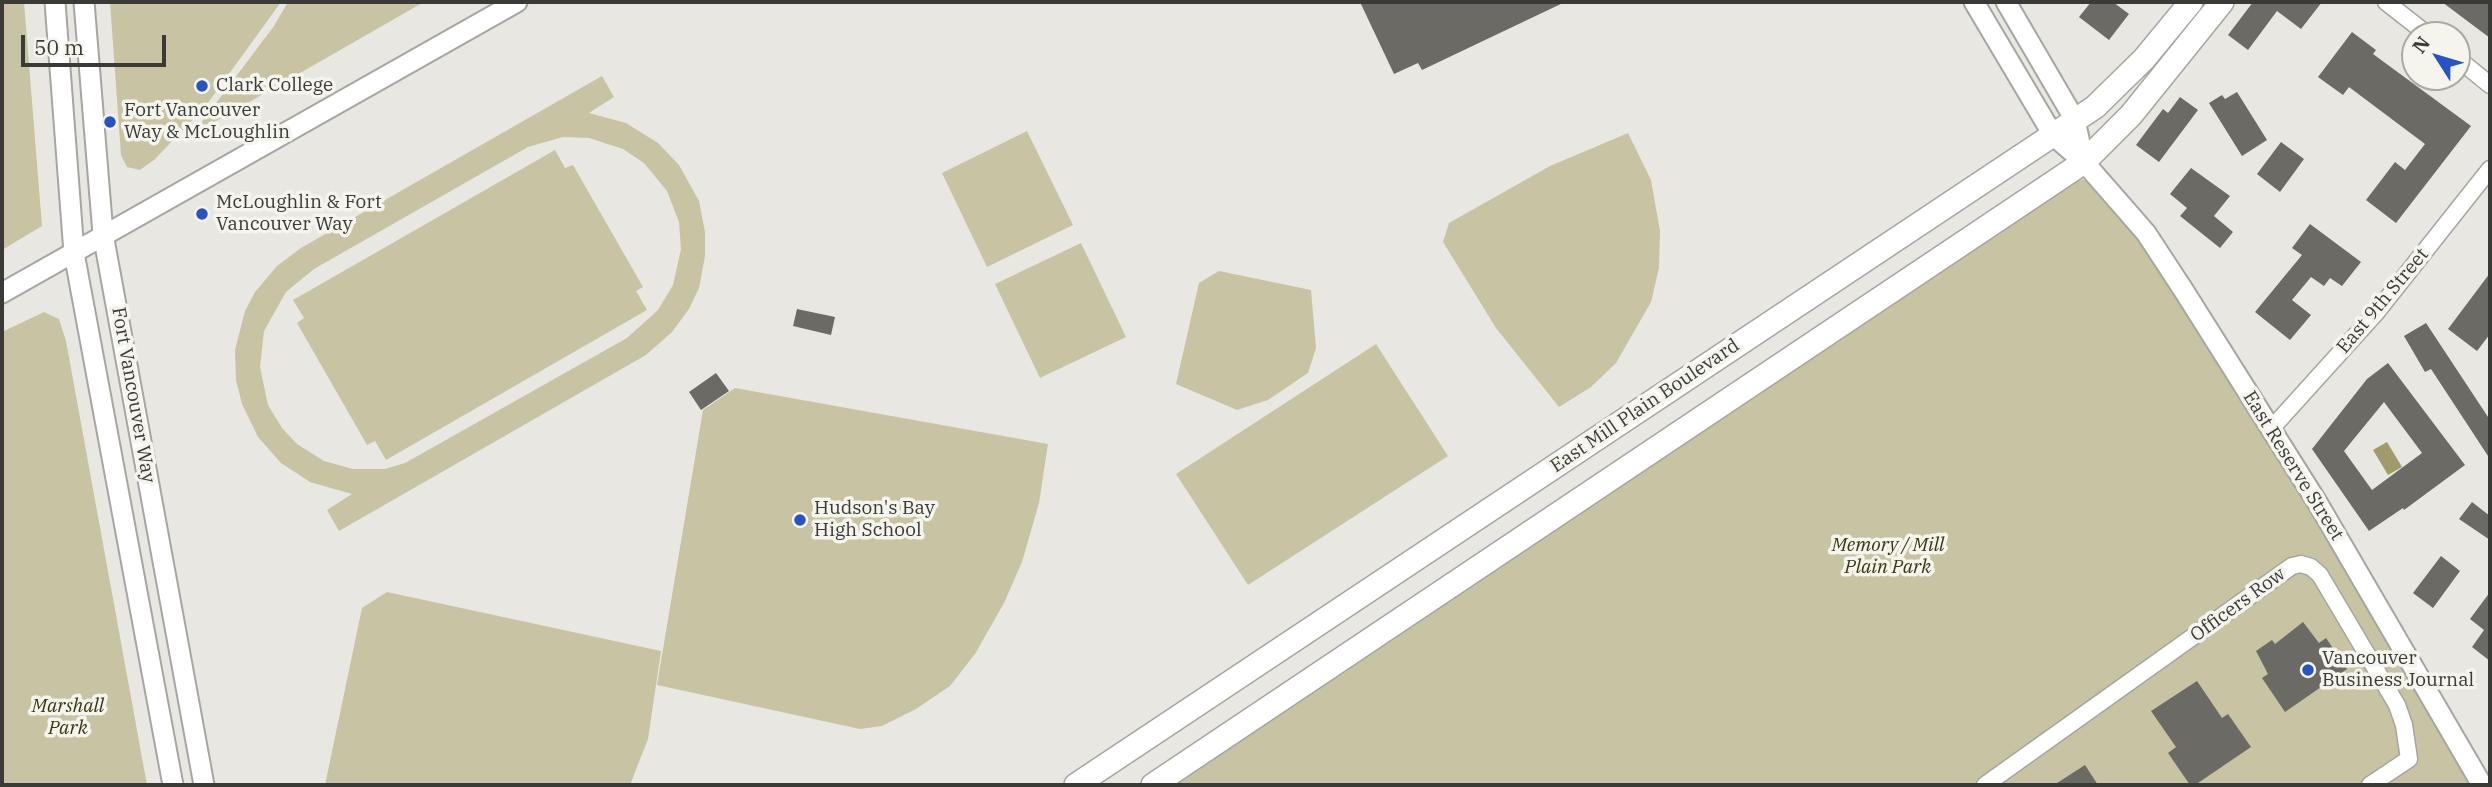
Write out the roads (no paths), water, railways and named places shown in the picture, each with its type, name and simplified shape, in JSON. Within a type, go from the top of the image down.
[{"type":"main road","name":"East Mill Plain Boulevard","points":[[1076,785],[2075,120],[2120,83],[2191,2]]},
{"type":"main road","name":"East Mill Plain Boulevard","points":[[1153,785],[2084,162],[2132,115],[2222,2]]},
{"type":"street","name":"Fort Vancouver Way","points":[[55,2],[74,253],[173,785]]},
{"type":"street","name":"Fort Vancouver Way","points":[[84,2],[103,234],[204,785]]},
{"type":"street","points":[[2,293],[517,2]]},
{"type":"street","name":"East Reserve Street","points":[[1974,2],[2053,135],[2084,162],[2146,233],[2317,502],[2482,785]]},
{"type":"street","name":"East Reserve Street","points":[[2006,2],[2075,120],[2084,162]]},
{"type":"street","points":[[2386,2],[2410,21]]},
{"type":"street","points":[[2471,69],[2490,85]]},
{"type":"street","name":"East 9th Street","points":[[2271,429],[2375,314],[2490,169]]},
{"type":"street","name":"Officers Row","points":[[1985,785],[2292,566],[2301,564],[2311,567],[2320,575],[2397,705],[2404,725],[2409,759],[2371,785]]},
{"type":"place","name":"Clark College","points":[[202,86]]},
{"type":"place","name":"Fort Vancouver Way & McLoughlin","points":[[110,122]]},
{"type":"place","name":"McLoughlin & Fort Vancouver Way","points":[[202,214]]},
{"type":"place","name":"Hudson's Bay High School","points":[[800,520]]},
{"type":"place","name":"Vancouver Business Journal","points":[[2308,670]]},
{"type":"park label","name":"Memory / Mill Plain Park","points":[[1888,557]]},
{"type":"park label","name":"Marshall Park","points":[[68,718]]}]
